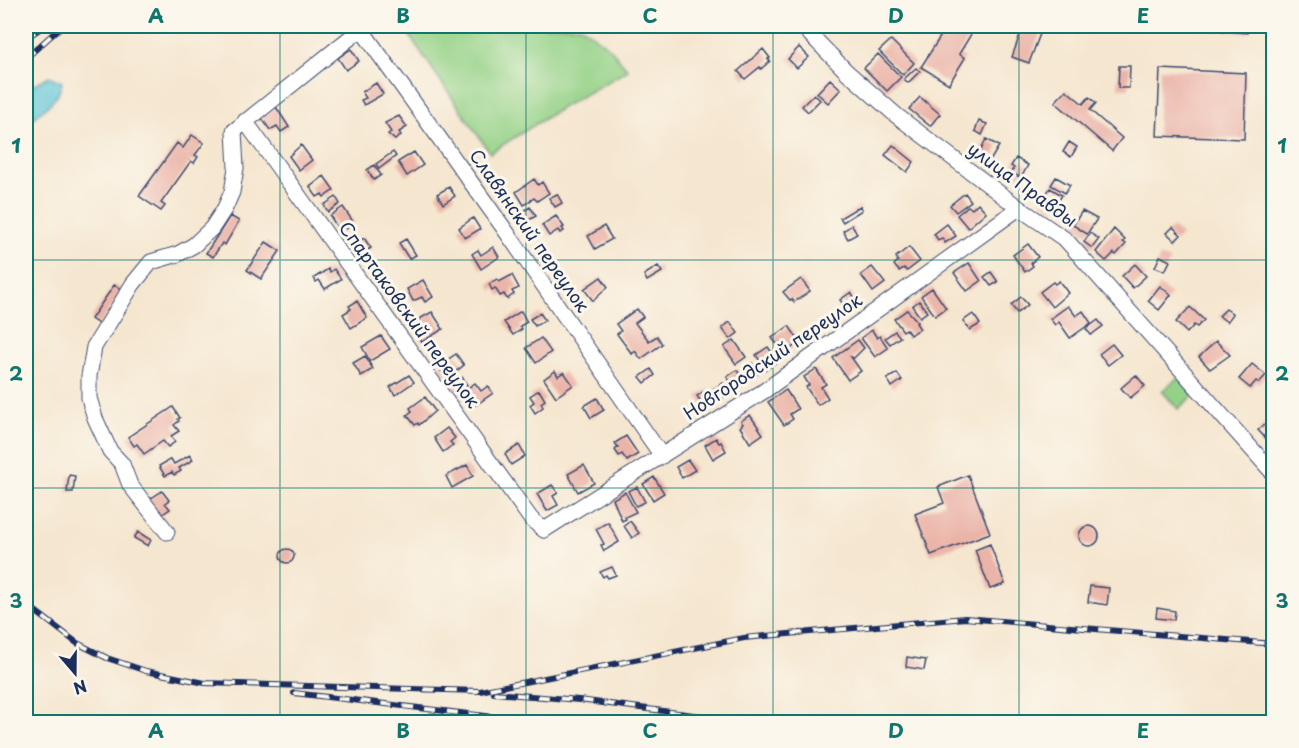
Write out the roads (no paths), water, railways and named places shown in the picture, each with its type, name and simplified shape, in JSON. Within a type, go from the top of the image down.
[{"type":"street","name":"улица Правды","points":[[802,26],[847,72],[897,116],[1019,208],[1066,240],[1274,474]]},
{"type":"street","name":"Славянский переулок","points":[[245,121],[362,29],[662,456]]},
{"type":"street","name":"Спартаковский переулок","points":[[245,121],[531,519],[544,530]]},
{"type":"street","points":[[167,532],[130,485],[122,464],[110,451],[95,418],[89,398],[89,376],[94,347],[133,284],[151,262],[178,254],[194,245],[212,228],[232,192],[237,168],[234,131],[245,121]]},
{"type":"street","name":"Новгородский переулок","points":[[544,530],[764,391],[1019,208]]},
{"type":"water","points":[[49,76],[62,82],[60,90],[52,102],[26,126],[26,89]]},
{"type":"railway","points":[[26,38],[44,26]]},
{"type":"railway","points":[[26,58],[62,26]]},
{"type":"railway","points":[[26,604],[77,643],[107,658],[146,671],[205,683],[480,691],[744,638],[965,618],[1274,644]]},
{"type":"railway","points":[[294,693],[535,722]]},
{"type":"railway","points":[[494,693],[579,700],[747,722]]}]
